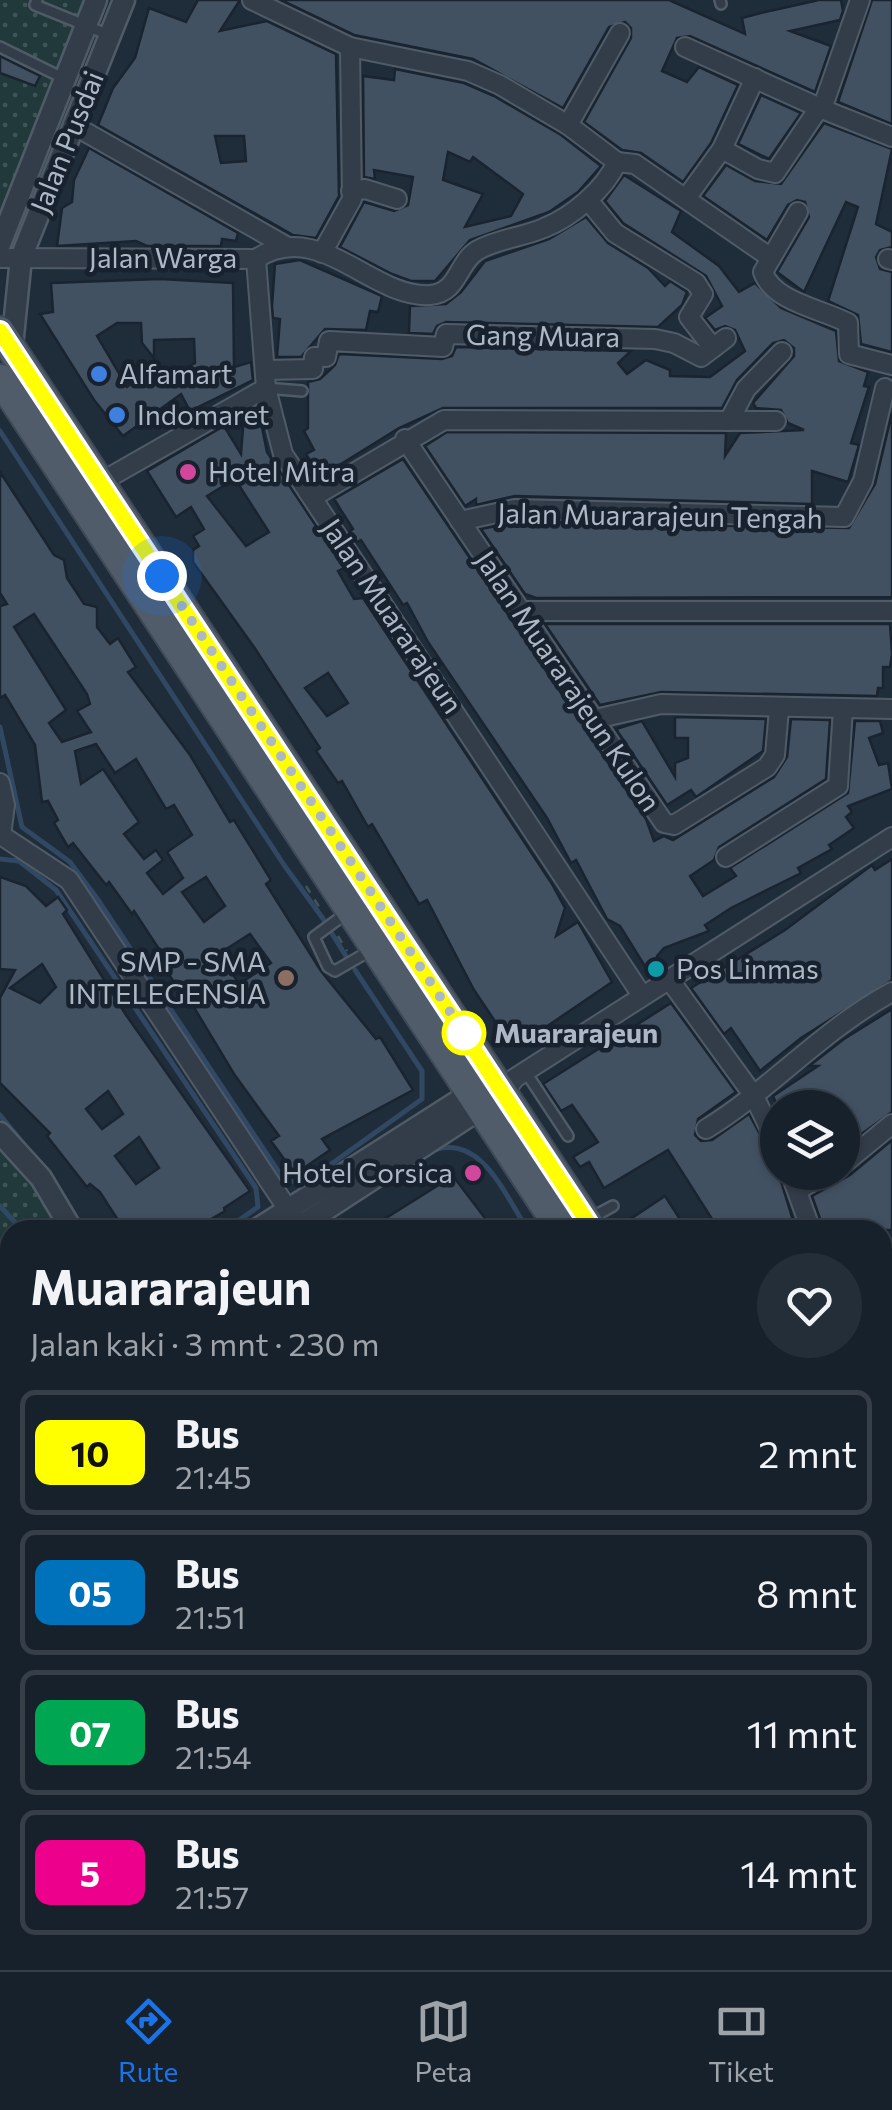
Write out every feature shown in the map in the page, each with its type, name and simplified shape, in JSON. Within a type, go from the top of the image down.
[{"type":"main road","points":[[6,338],[101,482],[192,645],[350,910],[375,947],[498,1087]]},
{"type":"main road","points":[[3,389],[192,645],[498,1087],[576,1220]]},
{"type":"street","points":[[0,244],[96,0]]},
{"type":"street","name":"Jalan Pusdai","points":[[6,338],[11,258],[73,125],[124,0]]},
{"type":"street","points":[[252,0],[350,47],[468,70],[568,124],[618,162],[635,164],[770,258]]},
{"type":"street","points":[[722,149],[775,173],[821,109],[860,0]]},
{"type":"street","points":[[568,124],[620,33]]},
{"type":"street","points":[[322,253],[351,204],[350,47]]},
{"type":"street","points":[[685,48],[892,137]]},
{"type":"street","points":[[687,198],[722,149],[755,78]]},
{"type":"street","points":[[73,125],[286,246],[322,253],[428,295],[455,284],[476,251],[548,227],[588,200],[618,162]]},
{"type":"street","points":[[351,191],[365,189],[398,199]]},
{"type":"street","name":"Gang Muara","points":[[266,379],[313,370],[314,358],[326,357],[329,341],[443,348],[446,334],[655,339],[674,343],[698,358],[720,343],[689,317],[703,294],[696,283],[616,233],[588,200]]},
{"type":"street","points":[[798,212],[763,275],[779,291],[848,323],[849,354],[892,365]]},
{"type":"street","points":[[256,259],[286,246]]},
{"type":"street","name":"Jalan Warga","points":[[11,258],[256,259],[266,379]]},
{"type":"street","points":[[734,409],[782,352]]},
{"type":"street","points":[[101,482],[266,379]]},
{"type":"street","name":"Jalan Muararajeun","points":[[266,379],[282,454],[641,994]]},
{"type":"street","name":"Jalan Muararajeun Tengah","points":[[460,521],[515,510],[832,519],[850,513],[885,388]]},
{"type":"street","points":[[313,497],[431,425],[460,418],[734,409],[776,421]]},
{"type":"street","name":"Jalan Muararajeun Kulon","points":[[405,440],[664,823],[674,825],[767,767],[775,755],[779,709]]},
{"type":"street","points":[[520,610],[892,611]]},
{"type":"street","points":[[591,720],[660,704],[892,709]]},
{"type":"street","points":[[726,857],[838,786],[843,708]]},
{"type":"street","points":[[0,783],[5,805],[1,836],[69,880],[292,1220]]},
{"type":"street","points":[[296,1220],[641,994],[892,837]]},
{"type":"street","points":[[669,979],[720,1046],[760,1108]]},
{"type":"street","points":[[706,1129],[754,1096],[760,1086],[837,1026],[892,992]]},
{"type":"street","points":[[860,1150],[892,1124]]},
{"type":"street","points":[[0,1133],[40,1178],[66,1220]]},
{"type":"street","points":[[797,1190],[808,1220]]},
{"type":"lane","points":[[23,0],[110,35]]},
{"type":"lane","points":[[0,47],[65,79]]},
{"type":"lane","points":[[266,379],[302,390]]},
{"type":"lane","points":[[350,910],[314,937],[328,967],[339,970],[375,947]]},
{"type":"lane","points":[[498,1087],[568,1136]]},
{"type":"lane","points":[[591,1220],[613,1206]]},
{"type":"green space","points":[[0,0],[86,0],[0,214]]},
{"type":"green space","points":[[0,1130],[59,1220],[0,1220]]},
{"type":"building","points":[[198,0],[240,0],[220,31],[267,21],[336,54],[339,196],[316,238],[293,235],[98,125],[113,88],[135,58],[149,8],[186,22]],"holes":[[[215,136],[244,136],[246,161],[221,163]]]},
{"type":"building","points":[[281,0],[669,0],[745,34],[742,18],[765,12],[819,0],[841,0],[843,11],[840,20],[790,31],[831,46],[815,92],[690,36],[677,38],[662,71],[687,82],[699,67],[738,85],[711,143],[683,182],[641,153],[622,150],[584,122],[631,38],[631,28],[625,22],[609,27],[563,108],[473,59],[354,35]]},
{"type":"building","points":[[872,0],[892,0],[892,124],[838,102]]},
{"type":"building","points":[[0,56],[40,76],[35,86],[0,73]]},
{"type":"building","points":[[395,69],[464,83],[561,135],[601,166],[578,192],[549,212],[470,240],[435,281],[411,281],[392,274],[340,247],[364,202],[394,211],[408,205],[413,177],[374,170],[375,179],[364,177],[363,76],[394,80]],"holes":[[[448,152],[470,162],[473,157],[523,194],[511,216],[465,227],[483,194],[443,180]]]},
{"type":"building","points":[[761,95],[801,113],[769,159],[738,144]]},
{"type":"building","points":[[824,123],[892,149],[876,224],[892,232],[892,247],[880,250],[876,257],[880,269],[892,272],[892,352],[861,344],[858,315],[828,301],[858,207],[846,202],[804,292],[777,272],[809,217],[805,202],[797,200],[788,205],[767,240],[703,196],[726,165],[755,181],[781,184]]},
{"type":"building","points":[[89,148],[238,233],[236,241],[222,239],[221,246],[147,246],[136,241],[57,246],[62,208],[72,202],[74,180]]},
{"type":"building","points":[[624,175],[681,211],[672,232],[719,266],[739,292],[755,283],[781,308],[836,331],[839,361],[868,372],[864,386],[869,387],[851,443],[859,445],[848,482],[812,471],[812,504],[515,496],[476,505],[476,499],[465,506],[425,446],[447,432],[726,433],[725,456],[740,433],[804,430],[788,423],[781,410],[756,408],[753,403],[794,356],[794,348],[784,340],[773,343],[737,380],[722,408],[443,408],[399,428],[320,477],[306,454],[314,450],[304,431],[308,428],[308,382],[320,379],[335,365],[339,354],[442,359],[452,356],[456,347],[631,351],[618,363],[627,374],[646,360],[670,370],[670,376],[710,377],[745,351],[735,330],[725,326],[715,330],[705,318],[722,306],[706,276],[623,223],[605,201]]},
{"type":"building","points":[[586,217],[608,243],[648,268],[665,286],[670,281],[687,292],[682,305],[658,327],[446,322],[437,326],[433,334],[409,333],[410,306],[446,304],[461,292],[485,261],[549,239]]},
{"type":"building","points":[[300,260],[382,296],[378,312],[370,311],[366,330],[325,329],[301,357],[277,357],[280,319],[273,318],[272,306],[275,264]]},
{"type":"building","points":[[160,279],[233,283],[234,367],[251,362],[253,380],[194,409],[189,409],[181,394],[123,436],[94,400],[40,314],[53,312],[51,283]],"holes":[[[117,323],[141,323],[142,343],[154,358],[154,340],[194,339],[195,363],[168,378],[158,365],[127,387],[97,336]]]},
{"type":"building","points":[[258,407],[267,452],[344,568],[338,571],[354,599],[363,598],[552,884],[565,908],[556,936],[578,922],[612,982],[524,1042],[522,1038],[511,1045],[474,990],[427,900],[419,904],[372,824],[368,827],[342,781],[338,783],[316,751],[320,748],[193,562],[193,550],[199,546],[193,536],[204,529],[191,507],[176,517],[147,471],[224,426],[241,454],[244,415]],"holes":[[[235,479],[269,532],[246,546],[207,496]],[[328,673],[348,703],[327,716],[305,688]]]},
{"type":"building","points":[[892,413],[892,597],[536,598],[525,594],[481,529],[516,522],[849,528],[875,484]]},
{"type":"building","points":[[403,459],[646,819],[654,841],[664,836],[673,840],[774,777],[787,757],[791,719],[830,720],[826,779],[719,847],[714,860],[690,876],[703,896],[736,876],[730,868],[848,793],[855,721],[880,721],[883,733],[869,738],[879,765],[888,763],[892,789],[848,806],[852,812],[846,817],[854,828],[829,845],[832,849],[798,868],[801,873],[731,908],[705,925],[709,931],[664,948],[657,956],[665,967],[651,976],[620,926],[607,919],[576,860],[571,863],[547,818],[428,642],[407,603],[403,605],[361,540],[357,542],[349,532],[353,529],[334,499]]},
{"type":"building","points":[[0,472],[54,555],[64,560],[67,578],[84,604],[97,607],[97,627],[110,644],[118,638],[136,667],[128,672],[190,755],[230,822],[234,820],[271,880],[266,884],[321,971],[376,1039],[380,1037],[413,1090],[322,1139],[330,1150],[295,1174],[271,1141],[279,1136],[234,1074],[180,984],[177,987],[159,959],[163,955],[134,911],[132,914],[73,843],[68,847],[54,823],[58,820],[48,801],[42,802],[35,745],[5,695],[0,698],[0,606],[7,604],[0,593]],"holes":[[[34,614],[87,694],[90,704],[77,711],[91,732],[62,742],[49,723],[66,710],[14,627]],[[96,744],[115,773],[136,759],[166,809],[174,805],[192,835],[167,852],[183,878],[163,894],[147,873],[163,860],[156,850],[144,859],[124,834],[139,822],[103,769],[81,784],[75,751]],[[206,877],[225,906],[204,922],[182,892]],[[250,934],[271,963],[239,984],[223,959],[227,957],[223,951]]]},
{"type":"building","points":[[545,624],[890,624],[892,654],[890,667],[883,667],[883,688],[878,688],[877,696],[661,692],[600,705]]},
{"type":"building","points":[[675,717],[766,719],[763,751],[696,797],[691,790],[667,805],[616,729],[642,721],[675,777],[675,763],[688,758],[688,738],[675,738]]},
{"type":"building","points":[[892,859],[892,980],[801,1038],[760,1071],[731,1028],[724,1034],[691,988],[785,930],[872,865],[875,870]]},
{"type":"building","points":[[0,877],[26,886],[46,906],[58,897],[67,910],[63,914],[126,1015],[250,1191],[209,1220],[118,1220],[100,1192],[90,1184],[87,1187],[47,1136],[50,1133],[0,1083],[0,998],[15,970],[0,969]],"holes":[[[42,964],[56,987],[40,1003],[10,988]],[[108,1091],[123,1114],[102,1129],[86,1109]],[[139,1137],[159,1168],[136,1184],[115,1156]]]},
{"type":"building","points":[[671,1003],[736,1092],[698,1119],[695,1135],[701,1141],[712,1140],[749,1114],[760,1134],[760,1190],[784,1190],[793,1220],[713,1220],[668,1150],[604,1188],[589,1162],[580,1167],[573,1157],[598,1142],[572,1105],[561,1111],[543,1084]]},
{"type":"building","points":[[892,1009],[892,1112],[860,1135],[860,1090],[782,1090],[818,1066],[809,1066]]},
{"type":"building","points":[[892,1140],[892,1220],[820,1220],[812,1196],[823,1190],[860,1190],[860,1167]]},
{"type":"building","points":[[453,1176],[486,1220],[383,1220]]},
{"type":"building","points":[[665,1196],[681,1220],[629,1220]]},
{"type":"waterway","points":[[0,431],[324,920]]},
{"type":"waterway","points":[[0,727],[22,827],[70,862],[282,1177],[302,1185],[422,1099],[422,1071],[355,970]]},
{"type":"waterway","points":[[0,859],[19,861],[56,890],[256,1188],[258,1207],[239,1220]]},
{"type":"waterway","points":[[331,932],[349,961]]},
{"type":"waterway","points":[[0,1115],[31,1153]]},
{"type":"waterway","points":[[434,1150],[451,1147],[479,1159],[522,1220]]},
{"type":"waterway","points":[[0,1206],[13,1220]]},
{"type":"bus line","name":"10","points":[[0,331],[586,1220]]},
{"type":"place","name":"Alfamart","points":[[99,374]]},
{"type":"place","name":"Indomaret","points":[[117,415]]},
{"type":"place","name":"Hotel Mitra","points":[[188,472]]},
{"type":"place","name":"Pos Linmas","points":[[656,969]]},
{"type":"place","name":"SMP - SMA INTELEGENSIA","points":[[286,978]]},
{"type":"place","name":"Muararajeun","points":[[464,1033]]},
{"type":"place","name":"Hotel Corsica","points":[[473,1173]]},
{"type":"route","points":[[162,576],[464,1033]]}]
